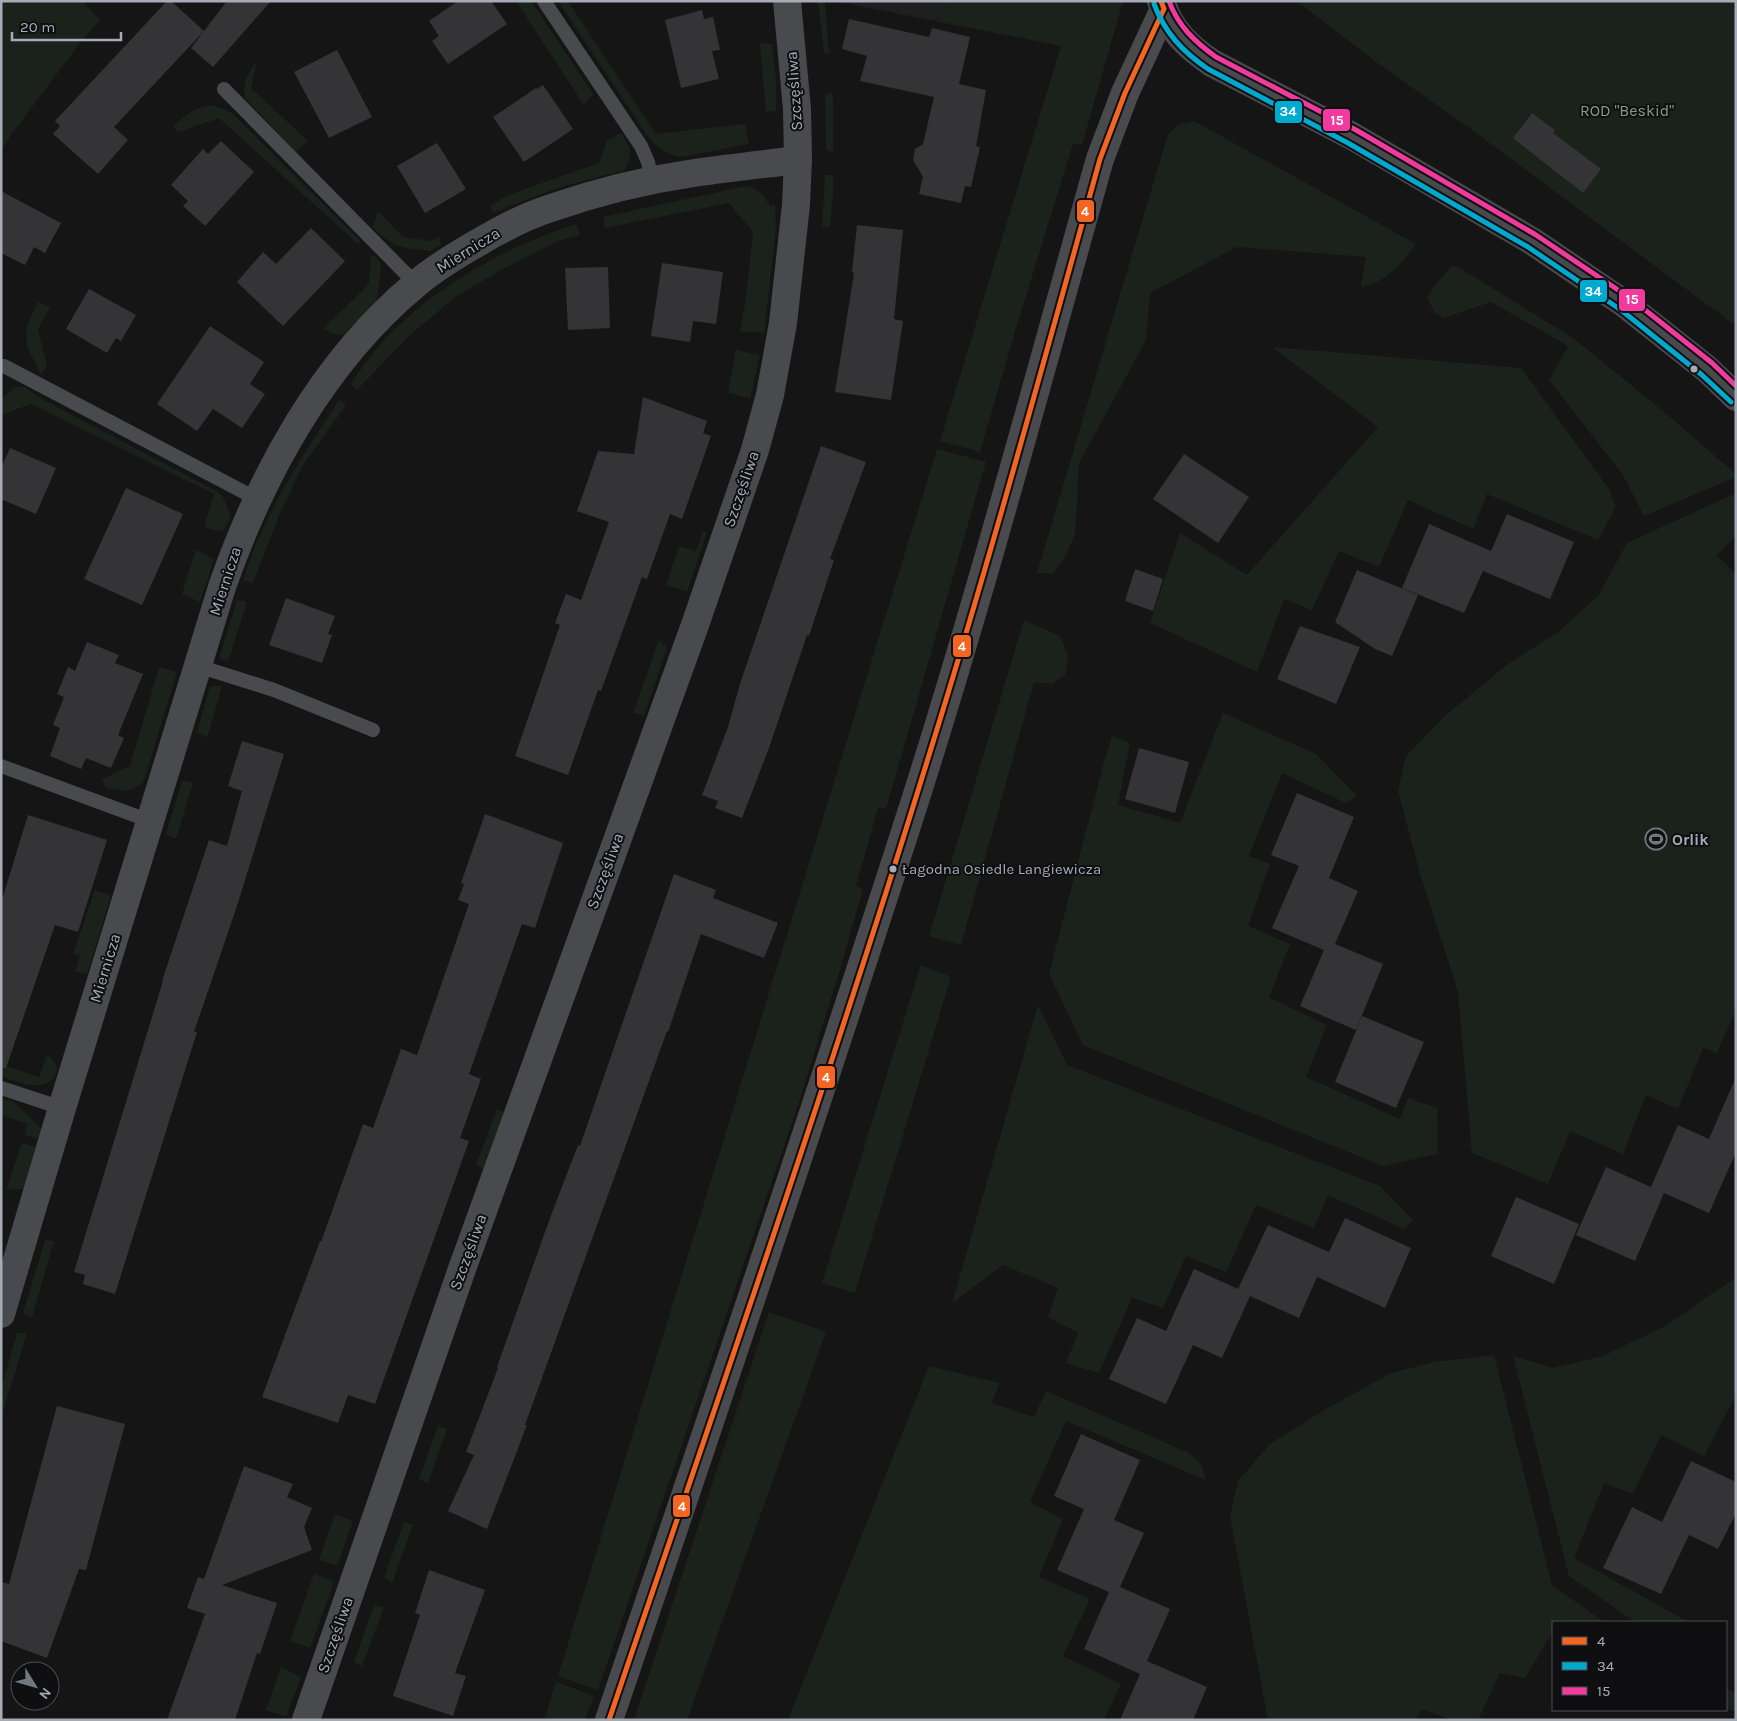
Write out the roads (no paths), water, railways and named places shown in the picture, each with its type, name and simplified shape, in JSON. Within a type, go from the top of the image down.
[{"type":"street","name":"Szczęśliwa","points":[[306,1720],[462,1269],[694,625],[755,450],[770,395],[783,323],[794,227],[798,160],[797,109],[787,1]]},
{"type":"street","points":[[1163,5],[1170,25],[1196,53],[1352,136],[1532,241],[1625,304],[1707,369],[1736,397]]},
{"type":"street","points":[[609,1720],[757,1286],[903,838],[982,578],[1100,159],[1125,93],[1163,5]]},
{"type":"street","name":"Miernicza","points":[[1,1314],[62,1108],[222,587],[237,544],[257,499],[300,419],[336,368],[376,320],[416,284],[456,255],[506,227],[549,208],[652,181],[693,173],[798,160]]},
{"type":"lane","points":[[544,1],[641,146],[648,162],[652,181]]},
{"type":"lane","points":[[224,89],[416,284]]},
{"type":"lane","points":[[4,366],[257,499]]},
{"type":"lane","points":[[198,666],[274,690],[373,730]]},
{"type":"lane","points":[[1,766],[150,821]]},
{"type":"lane","points":[[1,1088],[62,1108]]},
{"type":"place","name":"Orlik","points":[[1656,839]]},
{"type":"place","name":"Łagodna Osiedle Langiewicza","points":[[893,869]]},
{"type":"park label","name":"ROD \"Beskid\"","points":[[1627,110]]}]
